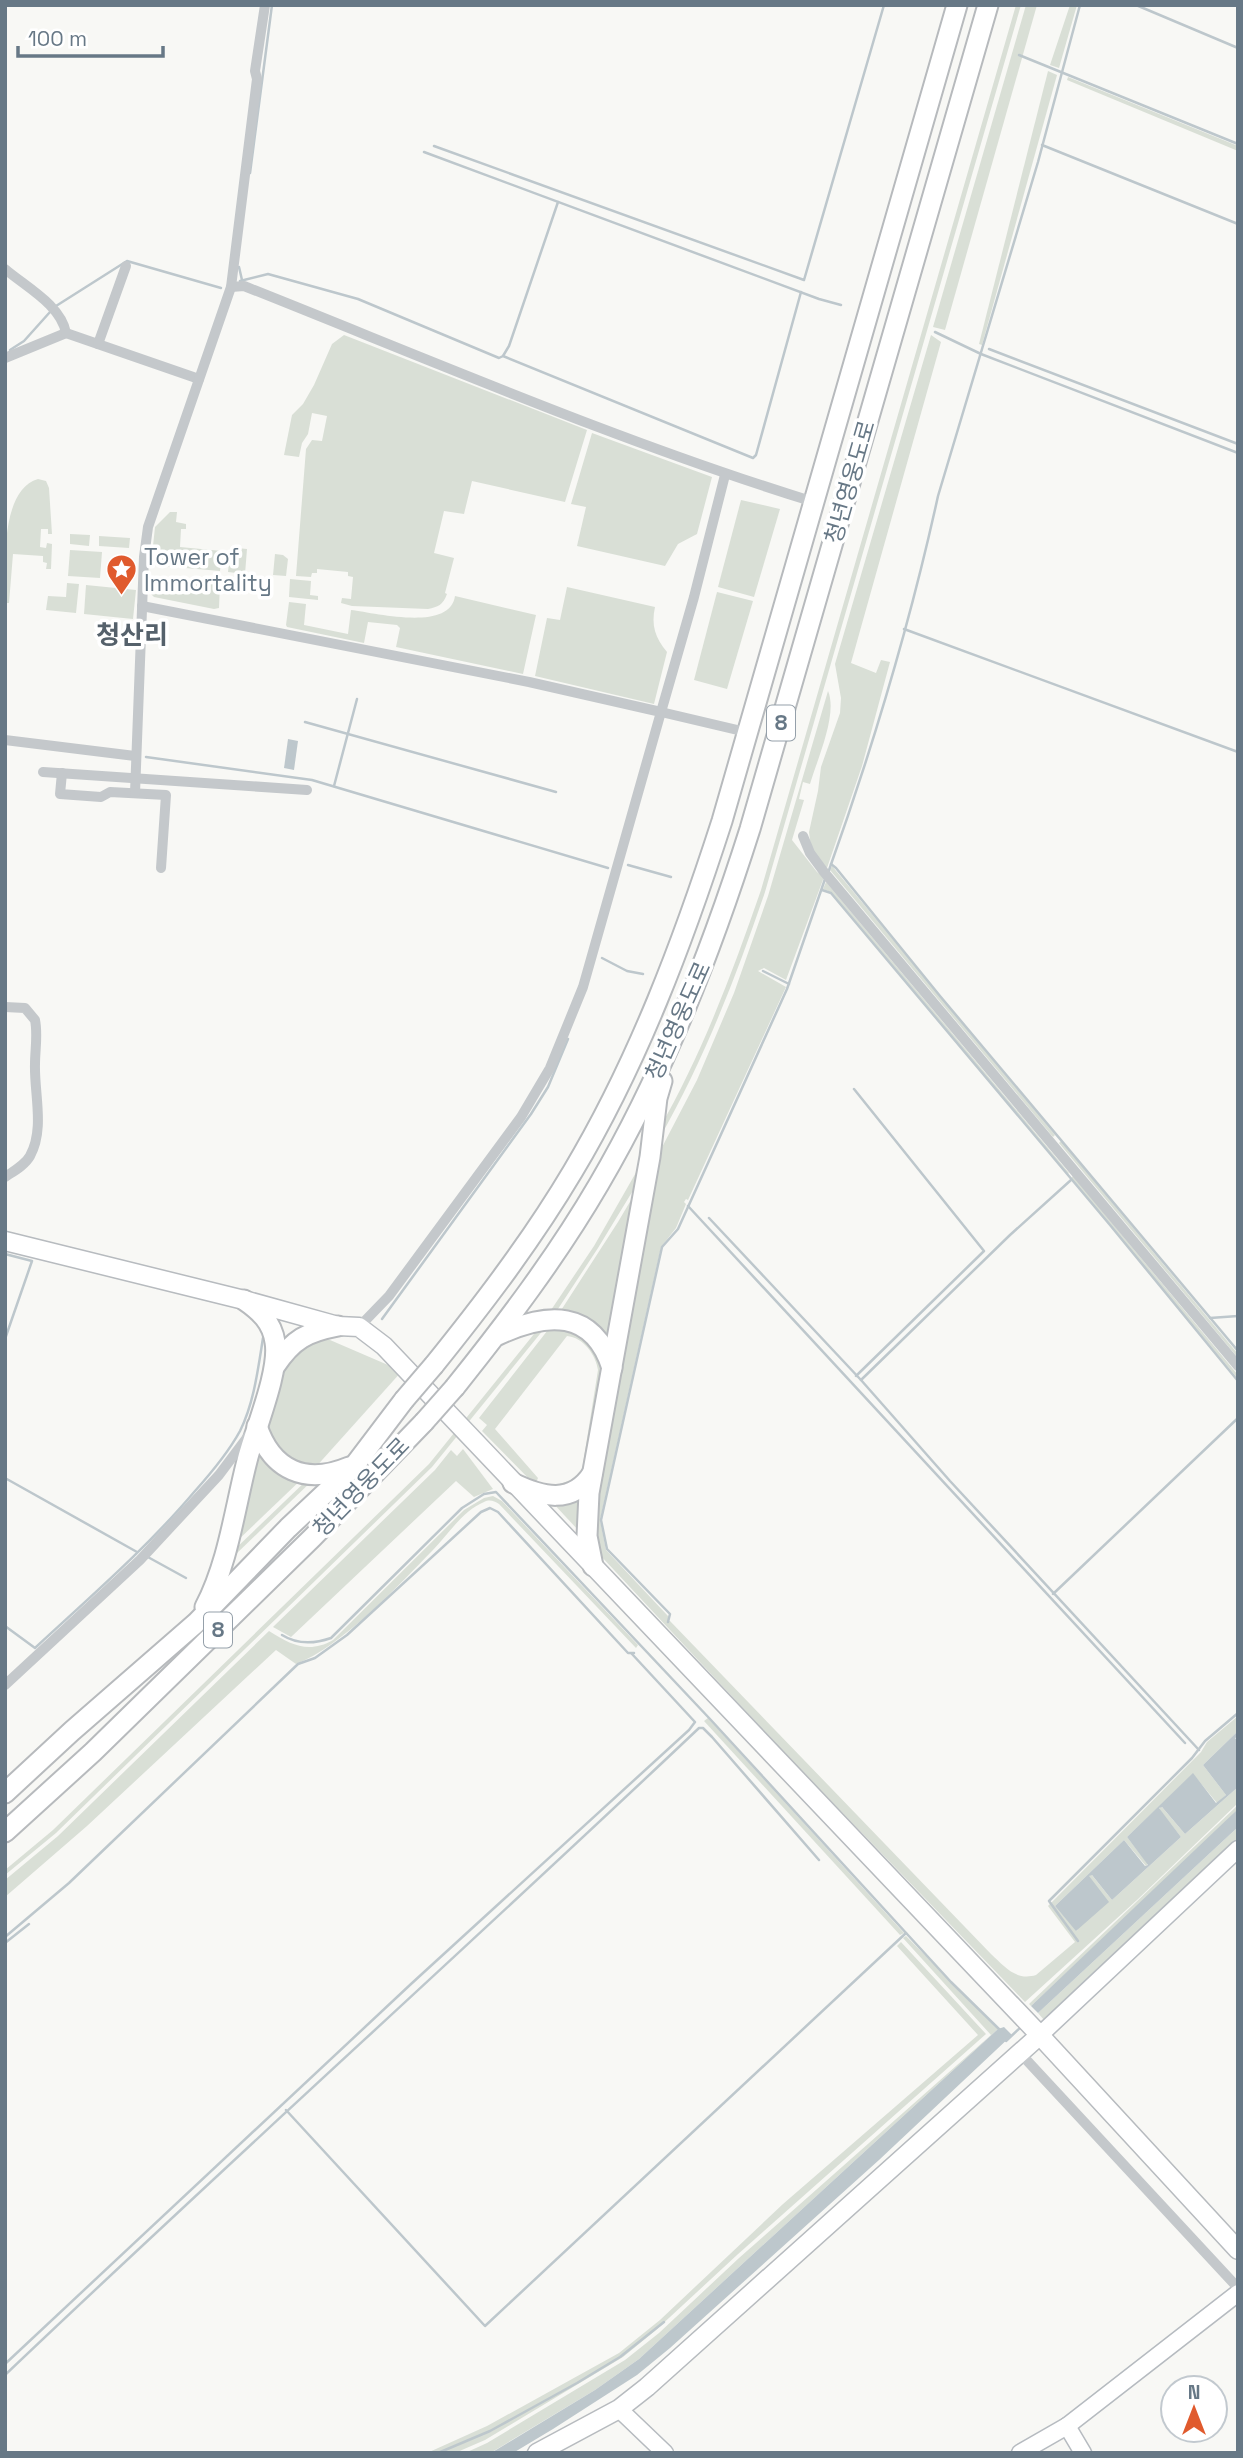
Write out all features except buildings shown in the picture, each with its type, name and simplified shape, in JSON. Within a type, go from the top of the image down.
[{"type":"highway","name":"청년영웅도로","points":[[5,1793],[196,1623],[288,1528],[354,1466],[404,1399],[510,1268],[573,1170],[601,1119],[655,1005],[682,939],[722,821],[957,5]]},
{"type":"highway","name":"청년영웅도로","points":[[5,1832],[93,1752],[293,1556],[424,1422],[496,1336],[534,1285],[599,1185],[628,1133],[710,950],[750,829],[988,5]]},
{"type":"highway","points":[[593,1566],[586,1518],[653,1139],[657,1098],[682,1016]]},
{"type":"highway","points":[[196,1623],[220,1572],[275,1366],[276,1343],[270,1324],[244,1300]]},
{"type":"highway","points":[[496,1336],[536,1321],[578,1323],[589,1329],[602,1344],[612,1370]]},
{"type":"highway","points":[[275,1366],[286,1350],[300,1338],[316,1330],[338,1326]]},
{"type":"highway","points":[[257,1426],[262,1443],[270,1454],[282,1465],[299,1473],[335,1473],[354,1466]]},
{"type":"highway","points":[[513,1483],[531,1492],[551,1496],[578,1489],[595,1470]]},
{"type":"main road","points":[[5,1241],[338,1326],[359,1327],[399,1360],[1037,2032],[1238,2250]]},
{"type":"main road","points":[[537,2453],[619,2409],[647,2387],[1020,2053],[1037,2032]]},
{"type":"street","points":[[135,793],[144,557],[148,527],[231,287],[265,5]]},
{"type":"street","points":[[98,344],[126,266]]},
{"type":"street","points":[[5,269],[56,311],[64,323],[66,333]]},
{"type":"street","points":[[231,287],[244,286],[591,425],[725,475],[814,502]]},
{"type":"street","points":[[5,358],[66,333],[199,379]]},
{"type":"street","points":[[359,1327],[389,1296],[521,1117],[550,1068],[583,987],[694,597],[725,475]]},
{"type":"street","points":[[142,606],[528,682],[747,732]]},
{"type":"street","points":[[5,740],[135,756]]},
{"type":"street","points":[[43,772],[135,776],[307,790]]},
{"type":"street","points":[[62,773],[61,793],[101,797],[110,792],[166,795],[162,868]]},
{"type":"street","points":[[803,836],[810,853],[824,872],[1238,1366]]},
{"type":"street","points":[[5,1007],[25,1008],[35,1020],[35,1085],[38,1100],[32,1154],[27,1162],[5,1177]]},
{"type":"street","points":[[5,1685],[144,1555],[219,1475],[257,1426]]},
{"type":"street","points":[[1037,2032],[1238,1849]]},
{"type":"street","points":[[1020,2053],[1238,2290],[1067,2426],[1020,2453]]},
{"type":"street","points":[[619,2409],[665,2453]]},
{"type":"street","points":[[1067,2426],[1083,2453]]},
{"type":"shaded area","points":[[1016,5],[1021,5],[765,892],[718,1018],[659,1139],[658,1131],[689,1073],[715,1013],[761,890]]},
{"type":"shaded area","points":[[1026,5],[1037,5],[945,330],[933,327]]},
{"type":"shaded area","points":[[1070,5],[1077,5],[1059,68],[1050,65]]},
{"type":"shaded area","points":[[1048,71],[1057,75],[982,345],[979,344]]},
{"type":"shaded area","points":[[1068,77],[1238,146],[1238,151],[1067,80]]},
{"type":"shaded area","points":[[344,335],[587,430],[565,502],[472,481],[464,514],[444,511],[434,553],[454,558],[445,593],[447,594],[442,603],[435,607],[352,606],[341,603],[342,598],[351,599],[353,577],[348,576],[348,572],[317,569],[317,573],[312,573],[311,577],[296,576],[306,449],[312,440],[322,441],[327,416],[312,413],[308,434],[302,443],[299,457],[284,455],[292,415],[303,404],[314,385],[332,344]]},
{"type":"shaded area","points":[[931,335],[941,342],[851,663],[876,673],[881,660],[890,662],[862,766],[827,868],[811,848],[809,832],[821,767],[840,713],[841,698],[835,664]]},
{"type":"shaded area","points":[[592,433],[712,477],[697,534],[678,544],[665,566],[577,546],[586,507],[571,504]]},
{"type":"shaded area","points":[[38,479],[46,481],[49,488],[52,534],[48,534],[48,529],[41,529],[40,547],[46,548],[47,543],[52,544],[51,569],[46,569],[47,563],[43,562],[43,556],[13,554],[9,603],[5,603],[5,550],[11,513],[26,486]]},
{"type":"shaded area","points":[[741,500],[780,509],[754,597],[718,587]]},
{"type":"shaded area","points":[[170,512],[177,512],[176,522],[186,524],[186,529],[181,529],[180,547],[222,551],[220,571],[151,565],[155,527]]},
{"type":"shaded area","points":[[70,534],[90,535],[89,546],[70,544]]},
{"type":"shaded area","points":[[99,536],[130,538],[129,548],[99,546]]},
{"type":"shaded area","points":[[237,548],[247,549],[245,574],[228,572],[230,553]]},
{"type":"shaded area","points":[[70,550],[102,552],[100,578],[68,576]]},
{"type":"shaded area","points":[[275,554],[288,559],[286,576],[273,575]]},
{"type":"shaded area","points":[[150,577],[220,584],[219,608],[154,597],[150,593]]},
{"type":"shaded area","points":[[290,579],[311,581],[310,595],[318,596],[318,600],[289,597]]},
{"type":"shaded area","points":[[67,583],[79,584],[76,613],[46,610],[48,596],[66,597]]},
{"type":"shaded area","points":[[86,585],[136,590],[133,619],[84,614]]},
{"type":"shaded area","points":[[567,587],[655,607],[655,631],[667,652],[654,704],[535,676],[547,618],[560,620]]},
{"type":"shaded area","points":[[717,592],[753,601],[727,689],[694,680]]},
{"type":"shaded area","points":[[455,596],[536,615],[523,674],[396,647],[400,628],[397,625],[368,622],[364,643],[286,625],[289,602],[306,604],[304,625],[348,634],[351,610],[410,618],[426,617],[440,614],[450,607]]},
{"type":"shaded area","points":[[828,691],[829,724],[810,784],[803,782],[799,799],[804,800],[792,840],[824,877],[786,980],[764,968],[758,971],[786,987],[688,1200],[684,1202],[686,1204],[676,1228],[661,1247],[600,1520],[606,1550],[668,1616],[668,1621],[991,1954],[1006,1968],[1022,1976],[1036,1975],[1075,1942],[1048,1906],[1201,1752],[1207,1742],[1238,1716],[1238,1731],[1203,1765],[1226,1795],[1217,1803],[1193,1774],[1127,1837],[1148,1864],[1146,1866],[1124,1840],[1055,1906],[1077,1931],[1091,1874],[1112,1900],[1181,1837],[1159,1809],[1161,1806],[1185,1834],[1238,1787],[1238,1803],[1025,2002],[782,1750],[600,1555],[592,1521],[659,1153],[697,1080],[734,993],[768,896]]},
{"type":"shaded area","points":[[288,739],[298,741],[294,770],[284,768]]},
{"type":"shaded area","points":[[832,866],[1055,1135],[1053,1137],[830,870]]},
{"type":"shaded area","points":[[826,882],[1068,1174],[831,892],[823,889]]},
{"type":"shaded area","points":[[1061,1141],[1238,1354],[1238,1358],[1059,1143]]},
{"type":"shaded area","points":[[642,1162],[640,1179],[598,1248],[554,1315],[547,1316],[594,1246]]},
{"type":"shaded area","points":[[1073,1176],[1238,1375],[1238,1379],[1071,1178]]},
{"type":"shaded area","points":[[641,1183],[611,1350],[558,1315]]},
{"type":"shaded area","points":[[551,1326],[581,1331],[605,1363],[581,1482],[551,1487],[571,1480],[582,1470],[598,1370],[592,1353],[583,1343],[567,1336],[495,1429],[538,1478],[535,1485],[482,1431],[487,1425],[479,1418]]},
{"type":"shaded area","points":[[538,1329],[544,1329],[432,1467],[56,1833],[5,1875],[5,1870],[53,1830],[429,1464]]},
{"type":"shaded area","points":[[323,1337],[402,1371],[314,1469],[309,1469],[277,1452],[268,1428],[286,1364],[298,1350]]},
{"type":"shaded area","points":[[258,1446],[305,1476],[234,1544]]},
{"type":"shaded area","points":[[463,1449],[493,1489],[474,1497],[456,1481],[291,1637],[273,1627],[435,1470],[451,1450],[457,1456]]},
{"type":"shaded area","points":[[309,1478],[315,1478],[234,1556],[234,1550]]},
{"type":"shaded area","points":[[583,1492],[580,1532],[551,1501]]},
{"type":"shaded area","points":[[493,1496],[502,1501],[638,1645],[636,1648],[499,1504],[486,1501],[463,1516],[387,1597],[332,1644],[296,1664],[276,1650],[87,1826],[5,1897],[5,1880],[58,1836],[269,1631],[300,1646],[316,1646],[333,1640],[464,1510],[484,1498]]},
{"type":"shaded area","points":[[708,1718],[904,1933],[900,1935],[704,1721]]},
{"type":"shaded area","points":[[1238,1731],[1238,1737],[1235,1738],[1238,1741],[1238,1787],[1185,1834],[1162,1807],[1159,1808],[1181,1837],[1112,1900],[1092,1875],[1089,1876],[1109,1902],[1076,1931],[1055,1906],[1124,1840],[1145,1866],[1148,1865],[1127,1837],[1193,1773],[1216,1803],[1226,1795],[1203,1765]]},
{"type":"shaded area","points":[[1238,1805],[1238,1809],[1215,1833],[1031,2006],[1029,2004]]},
{"type":"shaded area","points":[[1238,1809],[1238,1827],[1038,2013],[1031,2006]]},
{"type":"shaded area","points":[[1238,1827],[1238,1840],[1044,2020],[1038,2013]]},
{"type":"shaded area","points":[[906,1936],[998,2029],[639,2359],[595,2390],[492,2452],[465,2453],[487,2443],[625,2360],[659,2333],[739,2258],[991,2035],[903,1938]]},
{"type":"shaded area","points":[[901,1942],[986,2034],[623,2357],[485,2440],[455,2453],[427,2453],[487,2426],[619,2353],[660,2320],[783,2204],[978,2035],[897,1946]]},
{"type":"shaded area","points":[[1004,2027],[1012,2035],[879,2160],[670,2348],[637,2375],[513,2453],[491,2453],[595,2390],[639,2359],[998,2029]]},
{"type":"waterway","points":[[250,173],[272,5]]},
{"type":"waterway","points":[[434,146],[804,280],[884,5]]},
{"type":"waterway","points":[[828,873],[889,686],[938,496],[1038,162],[1080,5]]},
{"type":"waterway","points":[[1136,5],[1238,48]]},
{"type":"waterway","points":[[1019,55],[1238,144]]},
{"type":"waterway","points":[[1042,145],[1238,224]]},
{"type":"waterway","points":[[424,152],[841,305]]},
{"type":"waterway","points":[[240,281],[268,274],[358,299],[499,358],[509,346],[558,202]]},
{"type":"waterway","points":[[56,306],[127,261],[221,288]]},
{"type":"waterway","points":[[239,267],[242,280]]},
{"type":"waterway","points":[[503,356],[753,458],[801,292]]},
{"type":"waterway","points":[[10,350],[24,341],[50,312]]},
{"type":"waterway","points":[[935,332],[981,354],[1238,453]]},
{"type":"waterway","points":[[989,349],[1238,444]]},
{"type":"waterway","points":[[904,629],[1238,752]]},
{"type":"waterway","points":[[334,786],[357,699]]},
{"type":"waterway","points":[[305,722],[556,792]]},
{"type":"waterway","points":[[146,757],[312,780],[608,868]]},
{"type":"waterway","points":[[831,864],[1238,1351]]},
{"type":"waterway","points":[[628,865],[671,877]]},
{"type":"waterway","points":[[668,1622],[670,1614],[607,1549],[601,1520],[662,1247],[678,1229],[787,989],[825,879]]},
{"type":"waterway","points":[[822,890],[831,893],[1238,1381]]},
{"type":"waterway","points":[[602,958],[627,971],[643,974]]},
{"type":"waterway","points":[[763,971],[789,984]]},
{"type":"waterway","points":[[382,1319],[531,1114],[548,1087],[568,1039]]},
{"type":"waterway","points":[[854,1089],[984,1251],[856,1376]]},
{"type":"waterway","points":[[861,1380],[1010,1235],[1071,1180]]},
{"type":"waterway","points":[[688,1206],[1185,1743]]},
{"type":"waterway","points":[[709,1218],[1199,1750]]},
{"type":"waterway","points":[[5,1254],[32,1261],[5,1339]]},
{"type":"waterway","points":[[1210,1318],[1238,1316]]},
{"type":"waterway","points":[[5,1626],[35,1648],[118,1572],[177,1512],[219,1462],[240,1431],[252,1397],[263,1338]]},
{"type":"waterway","points":[[1053,1594],[1238,1418]]},
{"type":"waterway","points":[[5,1478],[137,1552]]},
{"type":"waterway","points":[[282,1635],[294,1641],[306,1642],[331,1638],[462,1508],[484,1494],[496,1492],[710,1719],[951,1982],[1001,2031]]},
{"type":"waterway","points":[[5,1937],[69,1883],[298,1664],[315,1658],[347,1635],[481,1512],[490,1508],[498,1512],[628,1653],[634,1653]]},
{"type":"waterway","points":[[146,1556],[186,1578]]},
{"type":"waterway","points":[[5,2364],[411,1984],[689,1730],[695,1722],[632,1654]]},
{"type":"waterway","points":[[1078,1941],[1049,1901],[1192,1758],[1205,1741],[1238,1713]]},
{"type":"waterway","points":[[5,2375],[699,1728],[703,1728],[712,1737],[819,1860]]},
{"type":"waterway","points":[[5,1943],[29,1924]]},
{"type":"waterway","points":[[286,2110],[485,2326],[906,1933]]},
{"type":"waterway","points":[[1006,2041],[1022,2026]]},
{"type":"waterway","points":[[438,2453],[490,2431],[577,2383],[620,2357],[664,2322]]},
{"type":"place","name":"Tower of Immortality","points":[[121,597]]},
{"type":"district","name":"청산리","points":[[132,635]]}]
